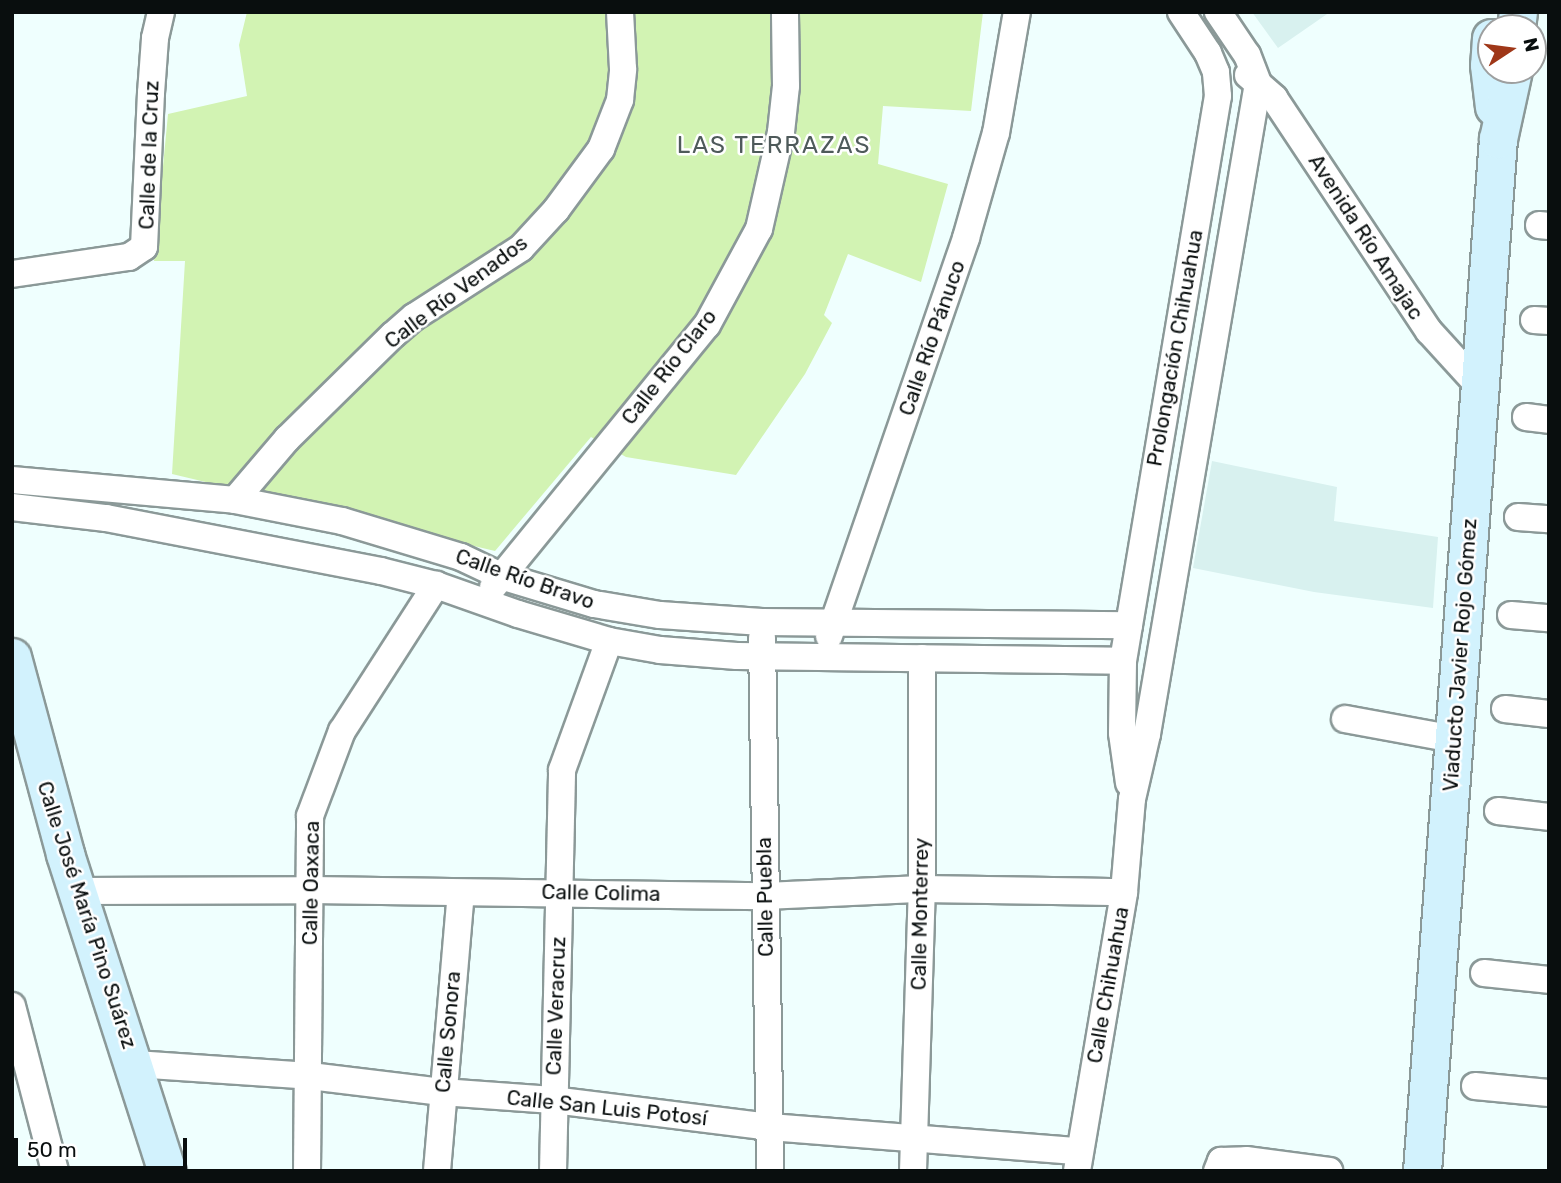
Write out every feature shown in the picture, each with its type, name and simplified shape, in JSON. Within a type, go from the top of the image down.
[{"type":"main road","name":"Viaducto Javier Rojo Gómez","points":[[1491,84],[1498,139]]},
{"type":"main road","name":"Viaducto Javier Rojo Gómez","points":[[1422,1171],[1498,139],[1510,84]]},
{"type":"main road","name":"Calle José María Pino Suárez","points":[[12,657],[24,711],[78,891],[167,1171]]},
{"type":"street","name":"Calle de la Cruz","points":[[12,274],[129,257],[144,247],[150,93],[155,38],[161,12]]},
{"type":"street","name":"Calle Río Venados","points":[[235,500],[287,439],[393,335],[520,248],[556,211],[601,149],[620,100],[623,58],[620,12]]},
{"type":"street","name":"Calle Río Claro","points":[[481,602],[707,325],[759,229],[781,132],[786,86],[785,12]]},
{"type":"street","name":"Calle Río Pánuco","points":[[824,657],[832,622],[932,343],[966,238],[996,133],[1017,12]]},
{"type":"street","name":"Avenida Río Amajac","points":[[1218,12],[1247,55],[1258,83]]},
{"type":"street","name":"Avenida Río Amajac","points":[[1186,20],[1274,97],[1429,331],[1480,387]]},
{"type":"street","name":"Avenida Río Amajac","points":[[1186,20],[1216,72]]},
{"type":"street","name":"Prolongación Chihuahua","points":[[1129,625],[1218,96],[1216,72]]},
{"type":"street","name":"Prolongación Chihuahua","points":[[1169,605],[1258,83]]},
{"type":"street","name":"Calle Río Bravo","points":[[12,480],[235,500],[342,521],[461,557],[501,576],[626,610],[762,622],[1129,625]]},
{"type":"street","name":"Calle Río Bravo","points":[[12,507],[118,521],[381,571],[436,585],[481,602],[609,640],[660,650],[762,656],[1123,661]]},
{"type":"street","points":[[1518,517],[1549,519]]},
{"type":"street","name":"Calle Oaxaca","points":[[307,1171],[310,1076],[310,816],[342,731],[436,585]]},
{"type":"street","name":"Calle Chihuahua","points":[[1078,1161],[1124,892],[1132,799],[1147,734],[1169,605]]},
{"type":"street","points":[[1511,615],[1549,618]]},
{"type":"street","name":"Calle Puebla","points":[[762,622],[770,1171]]},
{"type":"street","name":"Calle Chihuahua","points":[[1129,625],[1123,661],[1122,733],[1132,799]]},
{"type":"street","name":"Calle Veracruz","points":[[553,1171],[562,770],[609,640]]},
{"type":"street","name":"Calle Monterrey","points":[[913,1171],[922,889],[922,658]]},
{"type":"street","points":[[1505,709],[1549,714]]},
{"type":"street","points":[[1345,719],[1454,739]]},
{"type":"street","points":[[1498,811],[1549,817]]},
{"type":"street","name":"Calle Colima","points":[[78,891],[311,890],[765,896],[922,889],[1124,892]]},
{"type":"street","name":"Calle Sonora","points":[[437,1171],[461,893]]},
{"type":"street","points":[[1484,973],[1549,980]]},
{"type":"street","points":[[12,1006],[55,1171]]},
{"type":"street","name":"Calle San Luis Potosí","points":[[135,1065],[310,1076],[442,1092],[553,1100],[770,1127],[914,1137],[1078,1161]]},
{"type":"street","points":[[1475,1086],[1549,1093]]},
{"type":"street","points":[[1217,1171],[1221,1161],[1246,1160],[1329,1171]]},
{"type":"shaded area","points":[[1252,12],[1330,12],[1278,48]]},
{"type":"shaded area","points":[[1212,461],[1337,487],[1334,521],[1438,537],[1433,608],[1314,592],[1193,568]]},
{"type":"green space","points":[[247,12],[983,12],[971,111],[883,106],[878,164],[948,184],[921,282],[848,254],[824,315],[832,323],[805,374],[736,475],[626,457],[591,437],[495,551],[172,474],[185,261],[154,261],[168,114],[247,96],[239,45]]},
{"type":"district","name":"LAS TERRAZAS","points":[[774,146]]}]
